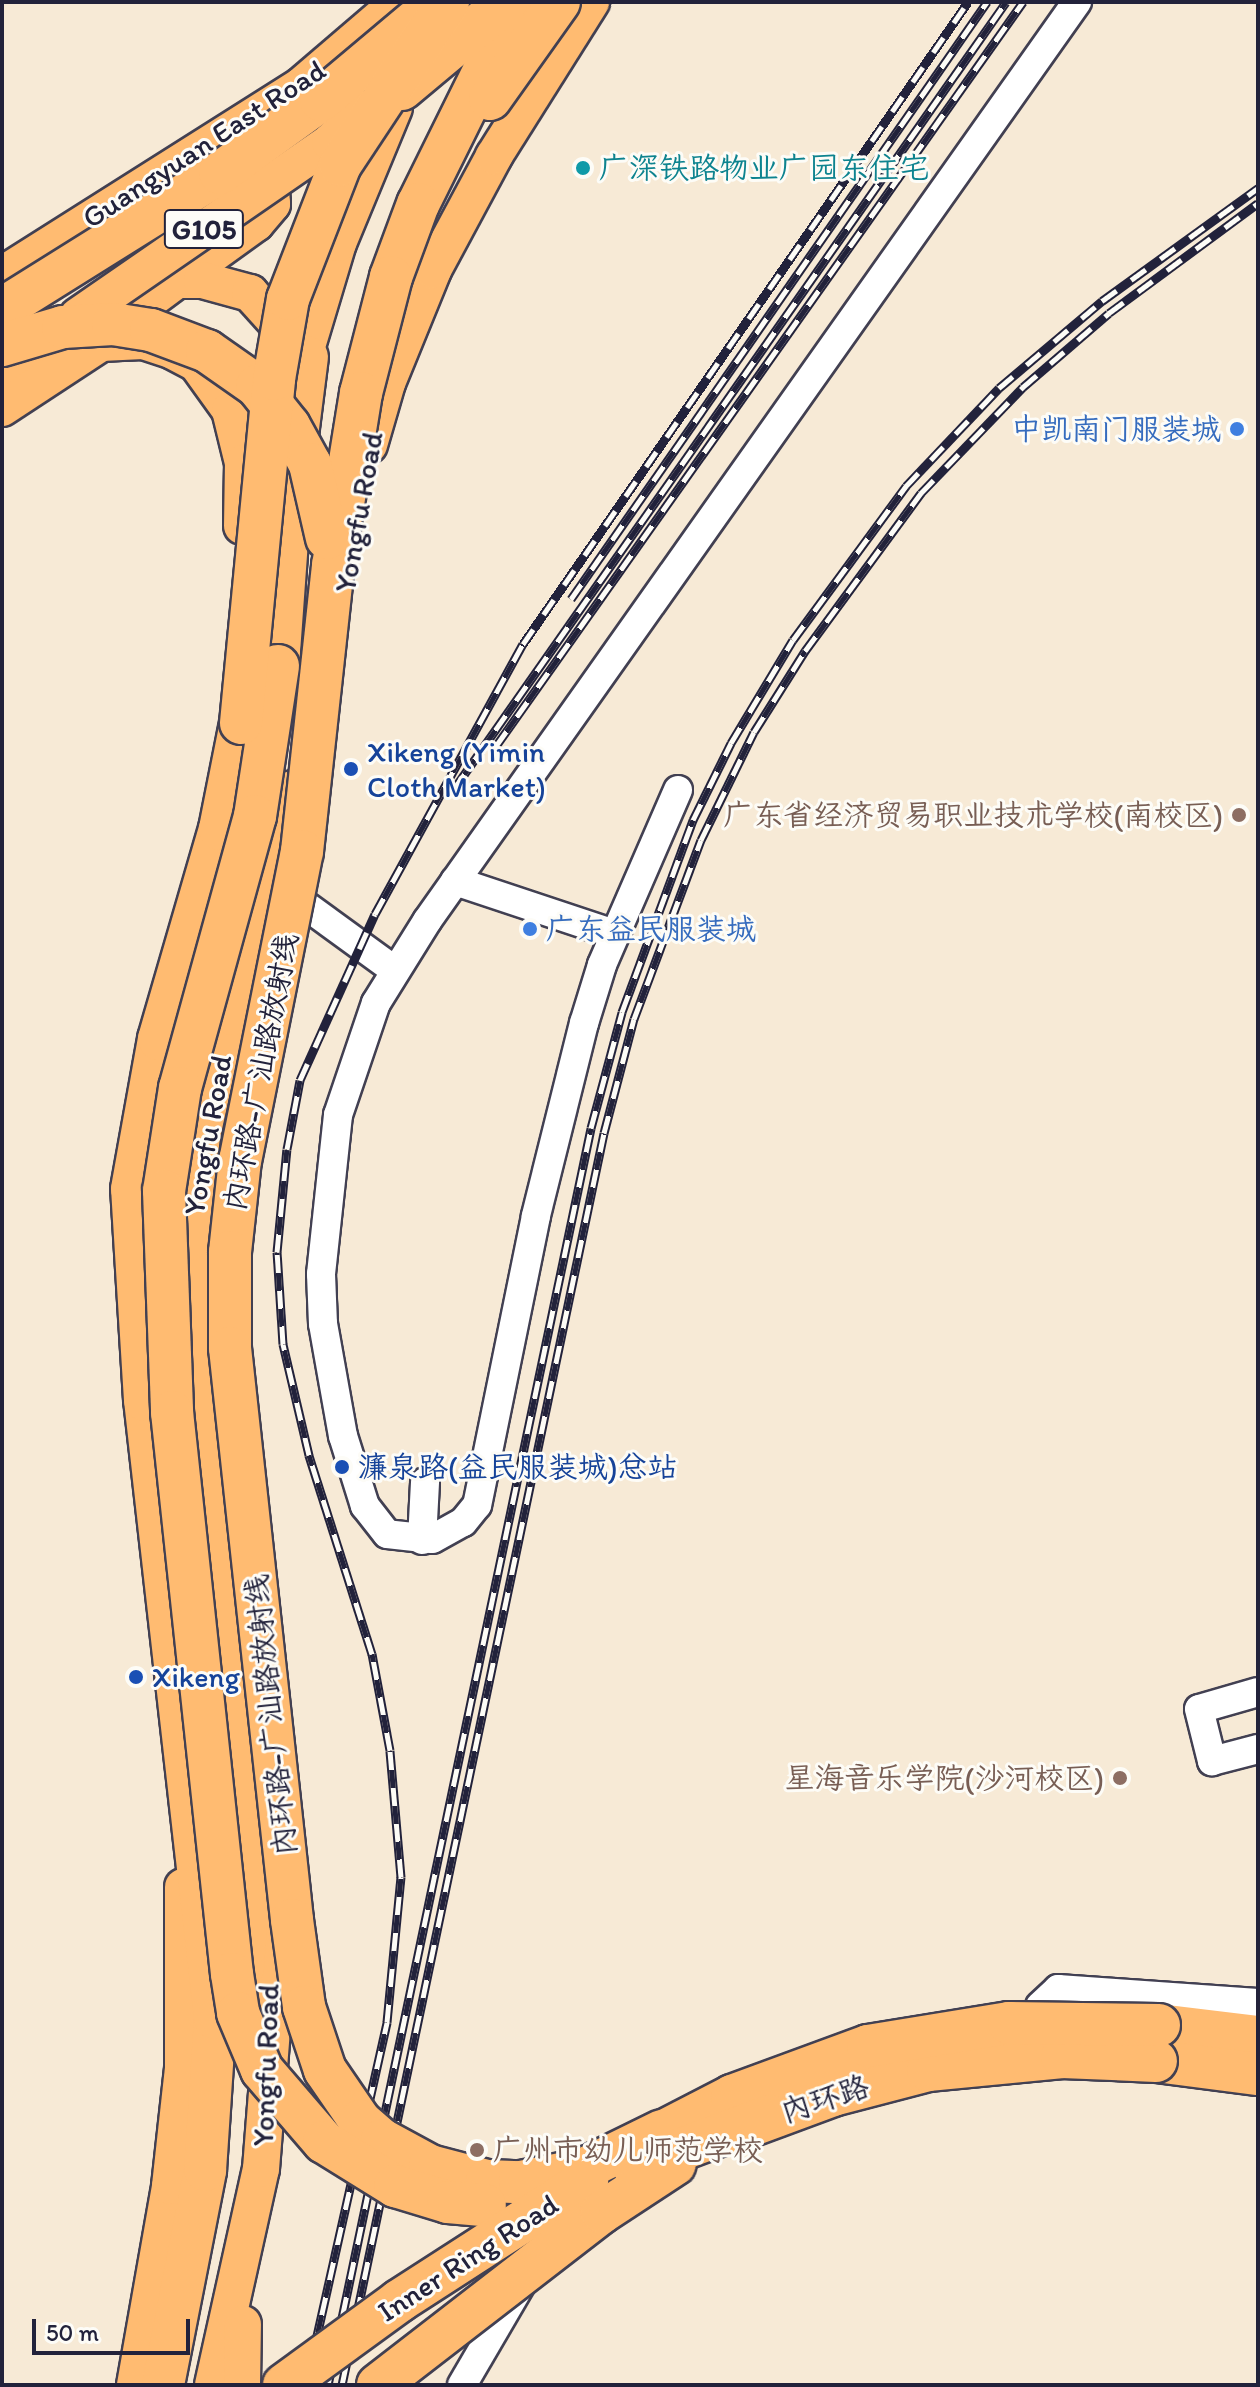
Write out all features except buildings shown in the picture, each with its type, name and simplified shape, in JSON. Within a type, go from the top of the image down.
[{"type":"highway","points":[[2,309],[220,173],[321,100],[437,2]]},
{"type":"highway","points":[[163,2385],[205,2170],[215,2018],[142,1370],[132,1189],[159,1039],[220,829],[237,749],[248,681],[274,379],[288,299],[340,165],[448,2]]},
{"type":"highway","points":[[330,142],[506,2]]},
{"type":"highway","name":"内环路-广汕路放射线","points":[[518,2],[448,137],[391,277],[361,393],[334,548],[302,851],[247,1116],[228,1292],[236,1407],[304,2007],[325,2070],[360,2121],[430,2166],[487,2181],[552,2179],[618,2156],[662,2131]]},
{"type":"highway","points":[[233,1014],[259,937],[290,808],[360,389],[408,245],[479,115],[559,2]]},
{"type":"highway","points":[[2,345],[82,324],[151,330],[226,362],[281,415],[313,472],[334,548]]},
{"type":"highway","points":[[307,357],[290,495],[278,666],[255,816],[180,1088],[164,1191],[164,1312],[184,1540],[226,1928],[247,2043],[278,2095],[335,2151],[395,2186],[448,2202],[505,2205],[538,2199],[770,2116]]},
{"type":"highway","points":[[184,2385],[197,2321],[236,2065],[252,1839]]},
{"type":"highway","name":"Inner Ring Road","points":[[284,2385],[399,2301],[662,2131],[732,2096],[821,2061],[962,2028],[1084,2021],[1258,2037]]},
{"type":"highway","name":"内环路","points":[[378,2385],[613,2204],[682,2160],[770,2116],[882,2080],[974,2063],[1062,2057],[1156,2061],[1258,2074]]},
{"type":"main road","name":"Guangyuan East Road","points":[[2,275],[302,85],[399,2]]},
{"type":"main road","points":[[243,501],[307,357],[338,243],[361,181],[448,2]]},
{"type":"main road","name":"Guangyuan East Road","points":[[2,371],[330,142],[479,2]]},
{"type":"main road","name":"Yongfu Road","points":[[213,2385],[241,2278],[261,2169],[273,2018],[209,1515],[191,1300],[194,1187],[211,1093],[233,1014],[294,897],[313,844],[356,503],[387,383],[414,310],[458,222],[531,94],[591,2]]},
{"type":"main road","points":[[2,319],[247,172],[263,172],[275,192],[272,204],[256,223],[2,408]]},
{"type":"main road","points":[[177,280],[230,284],[250,293],[307,357]]},
{"type":"main road","points":[[2,297],[65,282]]},
{"type":"main road","points":[[60,366],[101,343],[122,340],[143,341],[197,364],[230,410],[243,463],[237,616],[224,723],[202,826],[135,1071],[116,1176],[115,1235],[140,1518],[186,1908],[177,2122],[135,2385]]},
{"type":"main road","points":[[241,2278],[242,2385]]},
{"type":"street","points":[[678,790],[614,934],[584,1023],[536,1216],[477,1505],[446,1534],[422,1540],[387,1534],[365,1506],[343,1436],[323,1324],[322,1228],[338,1115],[357,1051],[394,970],[455,881],[1077,2]]},
{"type":"street","points":[[455,881],[614,934]]},
{"type":"street","points":[[294,897],[394,970]]},
{"type":"street","points":[[422,1540],[425,1482]]},
{"type":"street","points":[[1258,1692],[1199,1709],[1212,1761],[1258,1749]]},
{"type":"street","points":[[1040,2006],[1058,1989],[1258,2003]]},
{"type":"street","points":[[462,2385],[558,2220],[677,2116],[792,2061],[924,2022],[1040,2006],[1159,2010],[1258,2023]]},
{"type":"railway","points":[[306,2385],[387,2022],[401,1877],[390,1750],[372,1654],[309,1455],[283,1344],[277,1252],[287,1149],[300,1080],[375,914],[523,644],[968,2]]},
{"type":"railway","points":[[571,599],[987,2]]},
{"type":"railway","points":[[454,789],[1006,2]]},
{"type":"railway","points":[[496,746],[1023,2]]},
{"type":"railway","points":[[328,2385],[591,1128],[622,1012],[693,820],[731,743],[793,640],[906,486],[999,388],[1102,301],[1258,188]]},
{"type":"railway","points":[[342,2385],[604,1133],[634,1019],[701,840],[754,732],[805,651],[921,493],[1023,387],[1109,313],[1258,203]]},
{"type":"place","name":"广深铁路物业广园东住宅","points":[[583,168]]},
{"type":"place","name":"中凯南门服装城","points":[[1237,429]]},
{"type":"place","name":"Xikeng (Yimin Cloth Market)","points":[[351,769]]},
{"type":"place","name":"广东省经济贸易职业技术学校(南校区)","points":[[1239,815]]},
{"type":"place","name":"广东益民服装城","points":[[530,929]]},
{"type":"place","name":"濂泉路(益民服装城)总站","points":[[342,1467]]},
{"type":"place","name":"Xikeng","points":[[136,1677]]},
{"type":"place","name":"星海音乐学院(沙河校区)","points":[[1120,1778]]},
{"type":"place","name":"广州市幼儿师范学校","points":[[477,2150]]}]
